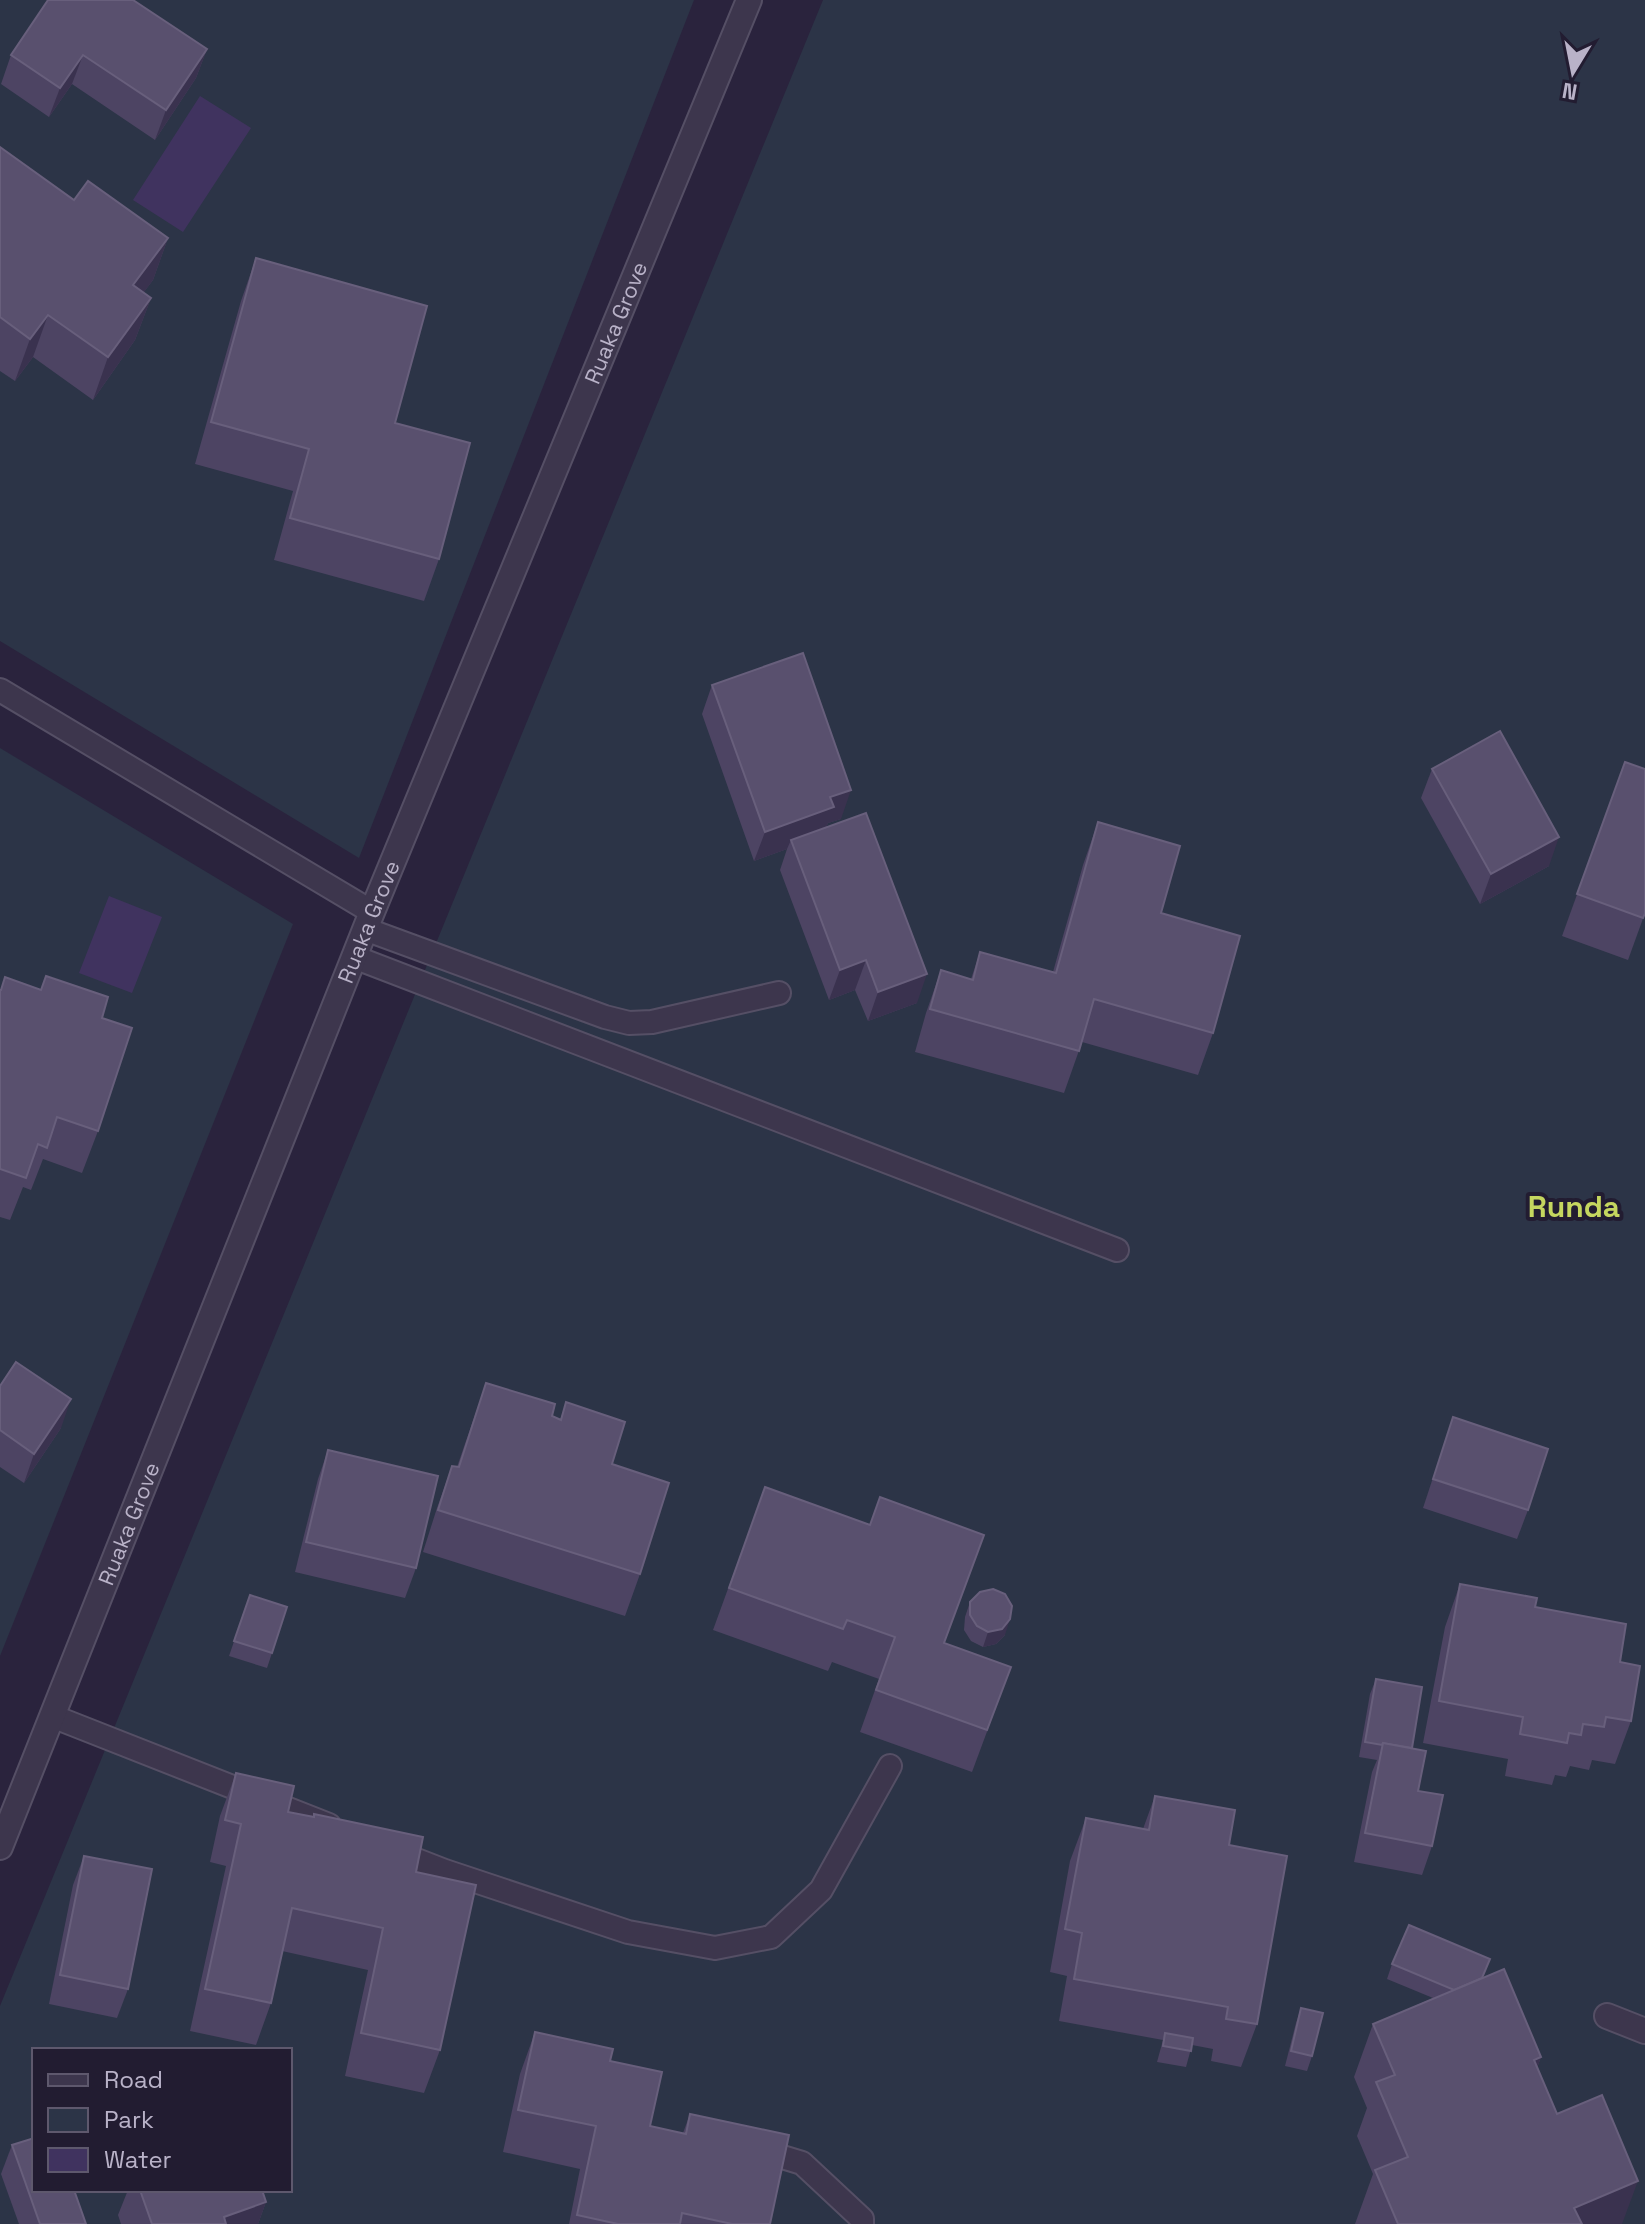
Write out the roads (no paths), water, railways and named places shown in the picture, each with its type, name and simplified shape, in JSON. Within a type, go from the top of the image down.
[{"type":"street","name":"Ruaka Grove","points":[[0,1847],[8,1805],[52,1716],[368,921],[749,0]]},
{"type":"street","points":[[1607,2016],[1645,2031]]},
{"type":"lane","points":[[0,690],[368,921],[605,1017],[629,1023],[652,1022],[779,993]]},
{"type":"lane","points":[[354,957],[1117,1250]]},
{"type":"lane","points":[[52,1716],[343,1831]]},
{"type":"lane","points":[[372,1842],[445,1871],[628,1932],[715,1948],[771,1937],[821,1890],[890,1766]]},
{"type":"lane","points":[[732,2142],[802,2163],[862,2219],[862,2224]]},
{"type":"water","points":[[200,96],[251,128],[183,232],[133,200]]},
{"type":"water","points":[[109,896],[162,917],[132,993],[79,973]]},
{"type":"district","name":"Runda","points":[[1574,1207]]}]
